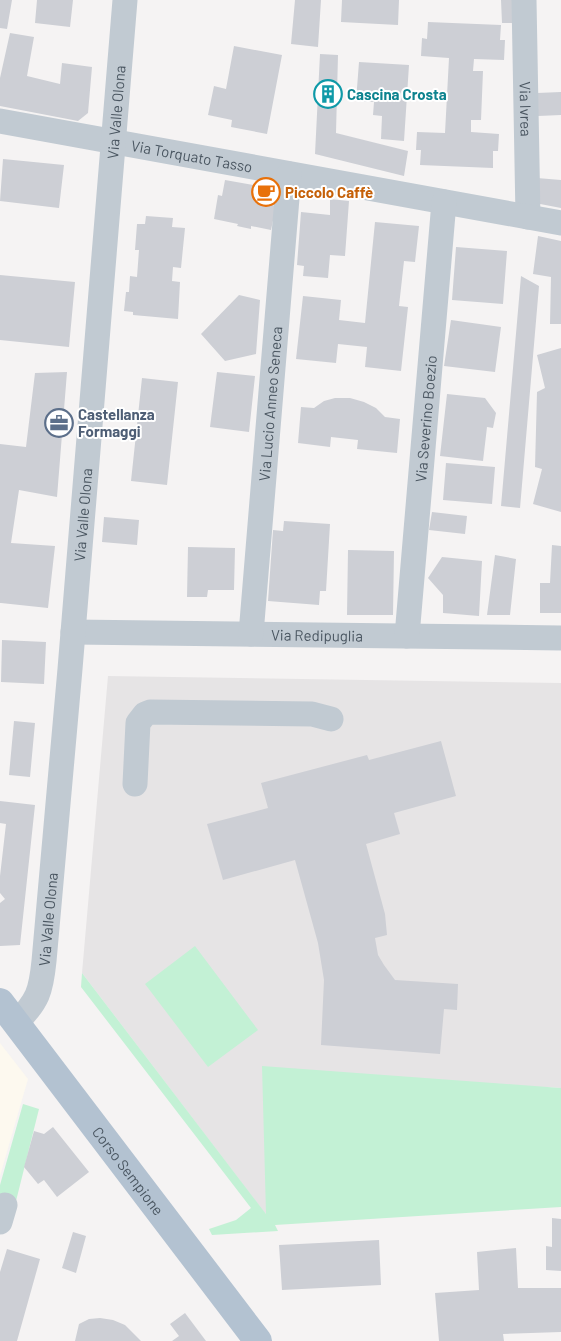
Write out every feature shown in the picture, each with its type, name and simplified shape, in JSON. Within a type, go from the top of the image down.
[{"type":"main road","name":"Corso Sempione","points":[[0,1002],[258,1341]]},
{"type":"street","name":"Via Valle Olona","points":[[16,1023],[33,1004],[40,989],[43,974],[114,142],[124,0]]},
{"type":"street","name":"Via Ivrea","points":[[524,0],[528,217]]},
{"type":"street","name":"Via Torquato Tasso","points":[[0,121],[561,223]]},
{"type":"street","name":"Via Lucio Anneo Seneca","points":[[251,634],[289,174]]},
{"type":"street","name":"Via Severino Boezio","points":[[407,636],[444,202]]},
{"type":"street","name":"Via Redipuglia","points":[[73,632],[561,638]]},
{"type":"street","points":[[136,784],[138,723],[145,714],[150,712],[312,714],[331,719]]},
{"type":"shaded area","points":[[108,676],[561,683],[561,1088],[548,1087],[274,1225],[82,973]]},
{"type":"shaded area","points":[[0,1043],[28,1079],[0,1176]]},
{"type":"green space","points":[[195,946],[258,1030],[208,1067],[145,984]]},
{"type":"green space","points":[[82,973],[266,1214],[262,1066],[561,1088],[561,1207],[275,1225],[278,1231],[212,1235],[209,1229],[236,1220],[251,1208],[81,987]]},
{"type":"green space","points":[[23,1104],[39,1109],[15,1205],[0,1200],[0,1185]]},
{"type":"building","points":[[0,0],[12,0],[7,29],[0,28]]},
{"type":"building","points":[[37,0],[73,0],[70,27],[35,23]]},
{"type":"building","points":[[295,0],[321,0],[318,47],[291,44]]},
{"type":"building","points":[[342,0],[399,0],[398,25],[341,22]]},
{"type":"building","points":[[501,0],[518,0],[519,23],[502,23]]},
{"type":"building","points":[[428,22],[501,25],[500,40],[505,40],[504,60],[474,59],[473,71],[483,71],[481,120],[471,120],[471,132],[499,134],[498,151],[493,151],[493,168],[420,165],[421,150],[416,150],[417,132],[445,133],[449,58],[421,56],[422,38],[427,39]]},
{"type":"building","points":[[10,33],[34,37],[27,76],[60,84],[62,63],[92,67],[88,113],[78,121],[0,106],[0,78]]},
{"type":"building","points":[[234,46],[282,55],[267,134],[231,127],[232,120],[208,115],[214,86],[226,89]]},
{"type":"building","name":"Cascina Crosta","points":[[320,54],[338,55],[336,133],[408,151],[404,176],[315,154]]},
{"type":"building","points":[[359,62],[409,65],[404,141],[381,139],[382,116],[373,115],[374,102],[356,101]]},
{"type":"building","points":[[561,92],[561,115],[538,116],[537,93]]},
{"type":"building","points":[[3,159],[64,165],[59,208],[0,201]]},
{"type":"building","points":[[537,178],[561,180],[561,208],[535,203]]},
{"type":"building","points":[[225,180],[275,189],[272,205],[276,206],[271,230],[251,226],[251,229],[214,219],[218,195],[222,196]]},
{"type":"building","points":[[330,199],[349,201],[345,256],[330,255],[328,278],[303,276],[304,266],[297,265],[301,212],[330,215]]},
{"type":"building","points":[[146,216],[173,218],[172,227],[185,228],[181,268],[173,267],[172,281],[180,282],[178,319],[133,315],[133,312],[124,311],[126,292],[129,292],[130,276],[137,277],[139,250],[135,250],[137,224],[145,224]]},
{"type":"building","points":[[375,222],[419,226],[415,262],[404,261],[399,306],[408,307],[401,371],[365,367],[367,347],[338,344],[336,363],[296,359],[303,296],[341,300],[339,320],[365,323]]},
{"type":"building","points":[[538,236],[561,241],[561,324],[550,324],[551,277],[533,274]]},
{"type":"building","points":[[456,247],[507,251],[503,304],[452,300]]},
{"type":"building","points":[[0,275],[75,282],[69,347],[0,340]]},
{"type":"building","points":[[521,276],[539,286],[520,508],[501,506]]},
{"type":"building","points":[[239,295],[260,300],[256,354],[225,361],[201,334]]},
{"type":"building","points":[[451,320],[501,327],[495,372],[444,366]]},
{"type":"building","points":[[561,348],[561,512],[533,504],[542,469],[535,467],[537,392],[545,388],[537,355]]},
{"type":"building","points":[[67,372],[57,497],[19,490],[11,543],[55,546],[48,608],[0,603],[0,444],[26,447],[35,373]]},
{"type":"building","points":[[217,372],[255,376],[249,432],[210,427]]},
{"type":"building","points":[[142,378],[178,382],[167,485],[131,481]]},
{"type":"building","points":[[447,394],[485,398],[496,413],[493,428],[487,427],[483,461],[440,456]]},
{"type":"building","points":[[335,398],[350,398],[364,402],[376,408],[385,417],[400,419],[397,453],[357,449],[358,440],[331,437],[330,447],[298,443],[301,407],[314,408],[324,401]]},
{"type":"building","points":[[446,463],[495,467],[492,504],[443,500]]},
{"type":"building","points":[[432,512],[467,516],[465,534],[429,530]]},
{"type":"building","points":[[104,517],[139,520],[137,545],[102,542]]},
{"type":"building","points":[[284,521],[330,524],[326,591],[320,591],[319,605],[268,601],[273,530],[283,531]]},
{"type":"building","points":[[552,545],[561,546],[561,613],[540,613],[540,583],[550,583]]},
{"type":"building","points":[[188,547],[235,548],[234,590],[208,590],[207,597],[187,597]]},
{"type":"building","points":[[348,550],[394,551],[393,615],[347,615]]},
{"type":"building","points":[[495,555],[516,559],[510,615],[487,615]]},
{"type":"building","points":[[442,557],[482,561],[479,616],[443,613],[443,595],[428,578]]},
{"type":"building","points":[[2,640],[46,642],[44,684],[1,682]]},
{"type":"building","points":[[14,721],[35,723],[30,777],[9,775]]},
{"type":"building","points":[[441,741],[456,796],[394,813],[400,834],[366,844],[385,914],[387,935],[375,938],[378,955],[384,965],[395,980],[458,984],[457,1010],[444,1009],[440,1054],[321,1045],[324,980],[318,943],[295,860],[223,880],[207,824],[268,808],[261,783],[367,755],[369,760]]},
{"type":"building","points":[[0,801],[35,805],[20,945],[0,946],[0,903],[5,899],[0,893],[0,876],[6,824],[0,823]]},
{"type":"building","points":[[53,1127],[89,1172],[57,1197],[44,1180],[38,1184],[24,1167],[34,1131],[44,1134]]},
{"type":"building","points":[[552,1218],[561,1219],[561,1271],[546,1270],[546,1246],[552,1247]]},
{"type":"building","points":[[73,1232],[86,1236],[76,1273],[62,1268]]},
{"type":"building","points":[[379,1240],[381,1285],[282,1290],[279,1245]]},
{"type":"building","points":[[516,1248],[518,1288],[561,1288],[561,1332],[503,1334],[504,1341],[439,1341],[435,1293],[479,1290],[477,1252]]},
{"type":"building","points":[[7,1249],[40,1259],[17,1341],[0,1341],[0,1272]]},
{"type":"building","points":[[185,1313],[206,1341],[172,1341],[179,1336],[170,1324]]},
{"type":"building","points":[[89,1319],[113,1320],[125,1325],[141,1341],[75,1341],[79,1324]]},
{"type":"place","name":"Cascina Crosta","points":[[328,94]]},
{"type":"place","name":"Piccolo Caffè","points":[[266,192]]},
{"type":"place","name":"Castellanza Formaggi","points":[[59,423]]}]
